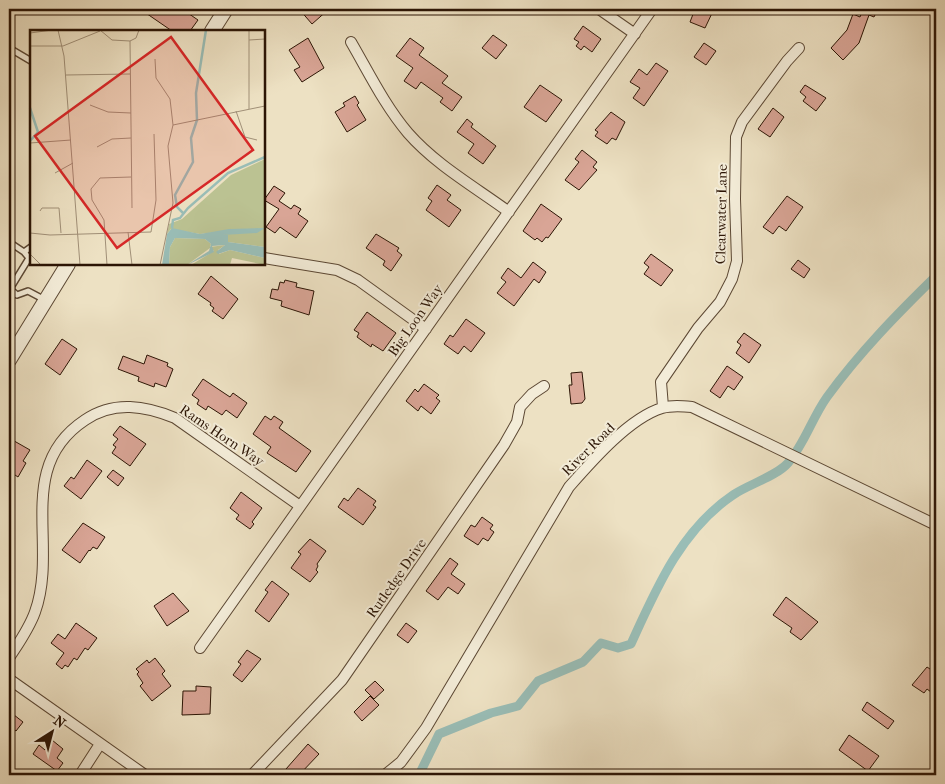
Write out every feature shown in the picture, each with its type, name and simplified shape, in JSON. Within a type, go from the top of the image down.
[{"type":"street","points":[[213,30],[226,9]]},
{"type":"street","points":[[599,9],[634,34]]},
{"type":"street","name":"Big Loon Way","points":[[200,648],[652,9]]},
{"type":"street","points":[[351,42],[390,110],[409,134],[432,156],[509,212]]},
{"type":"street","name":"Clearwater Lane","points":[[663,408],[661,382],[698,328],[720,302],[732,279],[737,261],[736,137],[742,122],[800,48]]},
{"type":"street","points":[[265,258],[337,270],[358,280],[426,328]]},
{"type":"street","points":[[9,360],[67,265]]},
{"type":"street","name":"Rutledge Drive","points":[[252,775],[342,680],[504,445],[517,422],[520,407],[532,394],[544,386]]},
{"type":"street","name":"Rams Horn Way","points":[[9,658],[35,612],[41,580],[44,478],[50,458],[61,440],[75,426],[90,416],[108,409],[130,406],[152,408],[168,415],[300,506]]},
{"type":"street","name":"River Road","points":[[385,775],[401,762],[426,728],[569,487],[589,464],[630,427],[651,412],[663,408],[692,407],[936,525]]},
{"type":"street","points":[[9,679],[145,775]]},
{"type":"street","points":[[80,775],[100,744]]},
{"type":"lane","points":[[9,48],[30,60]]},
{"type":"lane","points":[[9,242],[24,252],[29,258],[10,289],[17,295],[28,291],[46,300]]},
{"type":"lane","points":[[24,252],[30,247]]},
{"type":"building","points":[[140,9],[182,9],[198,20],[191,30],[171,30]]},
{"type":"building","points":[[299,9],[329,9],[312,24]]},
{"type":"building","points":[[695,9],[714,9],[705,28],[690,22]]},
{"type":"building","points":[[854,9],[872,9],[877,11],[874,17],[869,15],[859,43],[843,60],[831,48],[847,30],[853,14],[860,17],[862,12]]},
{"type":"building","points":[[583,26],[601,39],[592,52],[584,46],[581,50],[576,46],[579,42],[574,39]]},
{"type":"building","points":[[493,35],[507,45],[496,59],[482,48]]},
{"type":"building","points":[[308,38],[324,68],[302,82],[294,70],[300,67],[289,50]]},
{"type":"building","points":[[410,38],[424,48],[419,55],[448,76],[442,83],[462,97],[452,111],[440,102],[443,98],[421,82],[416,89],[404,81],[413,68],[396,56]]},
{"type":"building","points":[[704,43],[716,51],[706,65],[694,57]]},
{"type":"building","points":[[656,63],[668,71],[644,106],[633,98],[640,88],[630,82],[639,69],[647,75]]},
{"type":"building","points":[[540,85],[562,100],[546,122],[524,107]]},
{"type":"building","points":[[805,85],[826,98],[816,111],[803,101],[806,97],[800,92]]},
{"type":"building","points":[[355,96],[359,103],[357,105],[366,120],[347,132],[335,112],[345,106],[343,103]]},
{"type":"building","points":[[773,108],[784,117],[770,137],[758,129]]},
{"type":"building","points":[[611,112],[625,122],[616,140],[612,138],[607,144],[595,136],[598,132],[595,130]]},
{"type":"building","points":[[467,119],[473,124],[471,127],[496,146],[483,164],[468,153],[474,144],[457,132]]},
{"type":"building","points":[[582,150],[597,162],[593,167],[597,170],[579,190],[565,180],[579,162],[575,159]]},
{"type":"building","points":[[437,185],[451,195],[447,200],[461,210],[449,227],[426,210],[432,201],[428,198]]},
{"type":"building","points":[[274,186],[285,193],[279,201],[291,209],[294,205],[301,209],[298,214],[308,221],[296,238],[280,227],[275,233],[266,227],[279,209],[265,201]]},
{"type":"building","points":[[787,196],[803,207],[786,231],[779,226],[773,234],[763,227]]},
{"type":"building","points":[[541,204],[562,219],[548,238],[546,237],[542,242],[537,238],[535,240],[523,231]]},
{"type":"building","points":[[376,234],[399,248],[397,251],[402,255],[391,271],[383,265],[385,261],[366,248]]},
{"type":"building","points":[[651,254],[673,270],[661,286],[644,274],[649,267],[644,263]]},
{"type":"building","points":[[798,260],[810,269],[804,278],[791,269]]},
{"type":"building","points":[[533,262],[546,272],[539,283],[534,279],[514,306],[497,293],[506,282],[501,278],[508,268],[521,278]]},
{"type":"building","points":[[211,276],[238,299],[223,319],[212,311],[214,308],[210,305],[211,303],[198,294]]},
{"type":"building","points":[[285,280],[297,283],[296,287],[314,291],[309,315],[281,306],[282,301],[270,298],[272,289],[278,290],[280,282],[284,283]]},
{"type":"building","points":[[367,312],[396,333],[383,351],[372,344],[371,347],[357,337],[359,333],[354,330]]},
{"type":"building","points":[[466,319],[485,333],[471,352],[464,346],[458,354],[444,344],[450,335],[453,337]]},
{"type":"building","points":[[744,333],[761,345],[749,363],[736,353],[741,345],[737,342]]},
{"type":"building","points":[[62,339],[77,349],[60,375],[45,364]]},
{"type":"building","points":[[147,355],[168,363],[167,366],[173,369],[166,387],[155,383],[154,387],[138,381],[139,377],[118,369],[123,356],[144,364]]},
{"type":"building","points":[[727,366],[743,377],[734,390],[728,386],[720,398],[710,391]]},
{"type":"building","points":[[582,372],[585,399],[582,403],[571,404],[569,385],[572,385],[571,373]]},
{"type":"building","points":[[203,379],[230,397],[233,393],[247,403],[237,418],[226,410],[222,415],[208,406],[206,410],[197,404],[199,400],[192,395]]},
{"type":"building","points":[[424,384],[439,395],[436,398],[440,401],[431,414],[421,406],[418,411],[406,401],[415,389],[418,392]]},
{"type":"building","points":[[265,416],[271,420],[274,416],[283,422],[279,428],[311,451],[296,472],[267,453],[271,447],[253,434]]},
{"type":"building","points":[[120,426],[146,444],[130,466],[112,453],[116,447],[113,445],[118,439],[113,435]]},
{"type":"building","points":[[9,438],[30,450],[23,461],[26,463],[18,477],[9,471]]},
{"type":"building","points":[[87,460],[102,471],[81,499],[64,486],[71,477],[74,479]]},
{"type":"building","points":[[113,470],[124,478],[118,486],[107,477]]},
{"type":"building","points":[[358,488],[376,501],[373,505],[376,507],[363,525],[338,507],[344,498],[348,501]]},
{"type":"building","points":[[241,492],[262,508],[252,522],[254,524],[250,529],[236,519],[239,515],[230,508]]},
{"type":"building","points":[[482,517],[493,525],[490,529],[494,532],[488,541],[483,538],[478,545],[464,536],[471,525],[475,527]]},
{"type":"building","points":[[83,523],[105,537],[97,549],[93,547],[89,550],[80,563],[62,550]]},
{"type":"building","points":[[310,539],[326,551],[317,564],[316,570],[318,572],[310,582],[291,568],[301,554],[298,552]]},
{"type":"building","points":[[450,558],[458,564],[451,574],[465,584],[458,594],[448,587],[438,600],[426,591]]},
{"type":"building","points":[[272,581],[289,594],[269,622],[255,611],[268,592],[265,590]]},
{"type":"building","points":[[173,593],[189,611],[167,626],[154,606]]},
{"type":"building","points":[[786,597],[818,622],[801,640],[790,632],[792,628],[773,615]]},
{"type":"building","points":[[76,623],[97,638],[88,650],[85,648],[77,660],[74,658],[68,667],[65,665],[62,669],[56,664],[64,653],[51,643],[58,634],[65,639]]},
{"type":"building","points":[[406,623],[417,631],[408,643],[397,635]]},
{"type":"building","points":[[247,650],[261,659],[242,682],[233,675],[241,664],[238,662]]},
{"type":"building","points":[[155,658],[165,671],[162,674],[171,686],[152,701],[140,686],[143,683],[136,669],[147,660],[149,663]]},
{"type":"building","points":[[927,667],[936,673],[936,690],[933,688],[931,692],[927,689],[924,693],[912,685]]},
{"type":"building","points":[[375,681],[384,690],[374,699],[365,690]]},
{"type":"building","points":[[196,686],[211,687],[210,714],[182,715],[183,691],[196,691]]},
{"type":"building","points":[[370,696],[379,705],[362,721],[354,712]]},
{"type":"building","points":[[867,702],[894,721],[888,729],[862,710]]},
{"type":"building","points":[[9,711],[23,722],[16,731],[9,726]]},
{"type":"building","points":[[849,735],[879,756],[868,771],[839,750]]},
{"type":"building","points":[[52,740],[63,749],[57,758],[63,763],[57,771],[33,754],[39,745],[45,750]]},
{"type":"building","points":[[308,744],[319,754],[299,775],[292,775],[286,769]]},
{"type":"waterway","points":[[419,775],[439,734],[491,713],[518,706],[538,681],[583,662],[601,643],[618,648],[631,644],[650,602],[684,543],[715,509],[733,495],[777,472],[788,463],[822,405],[839,381],[879,334],[936,276]]}]
